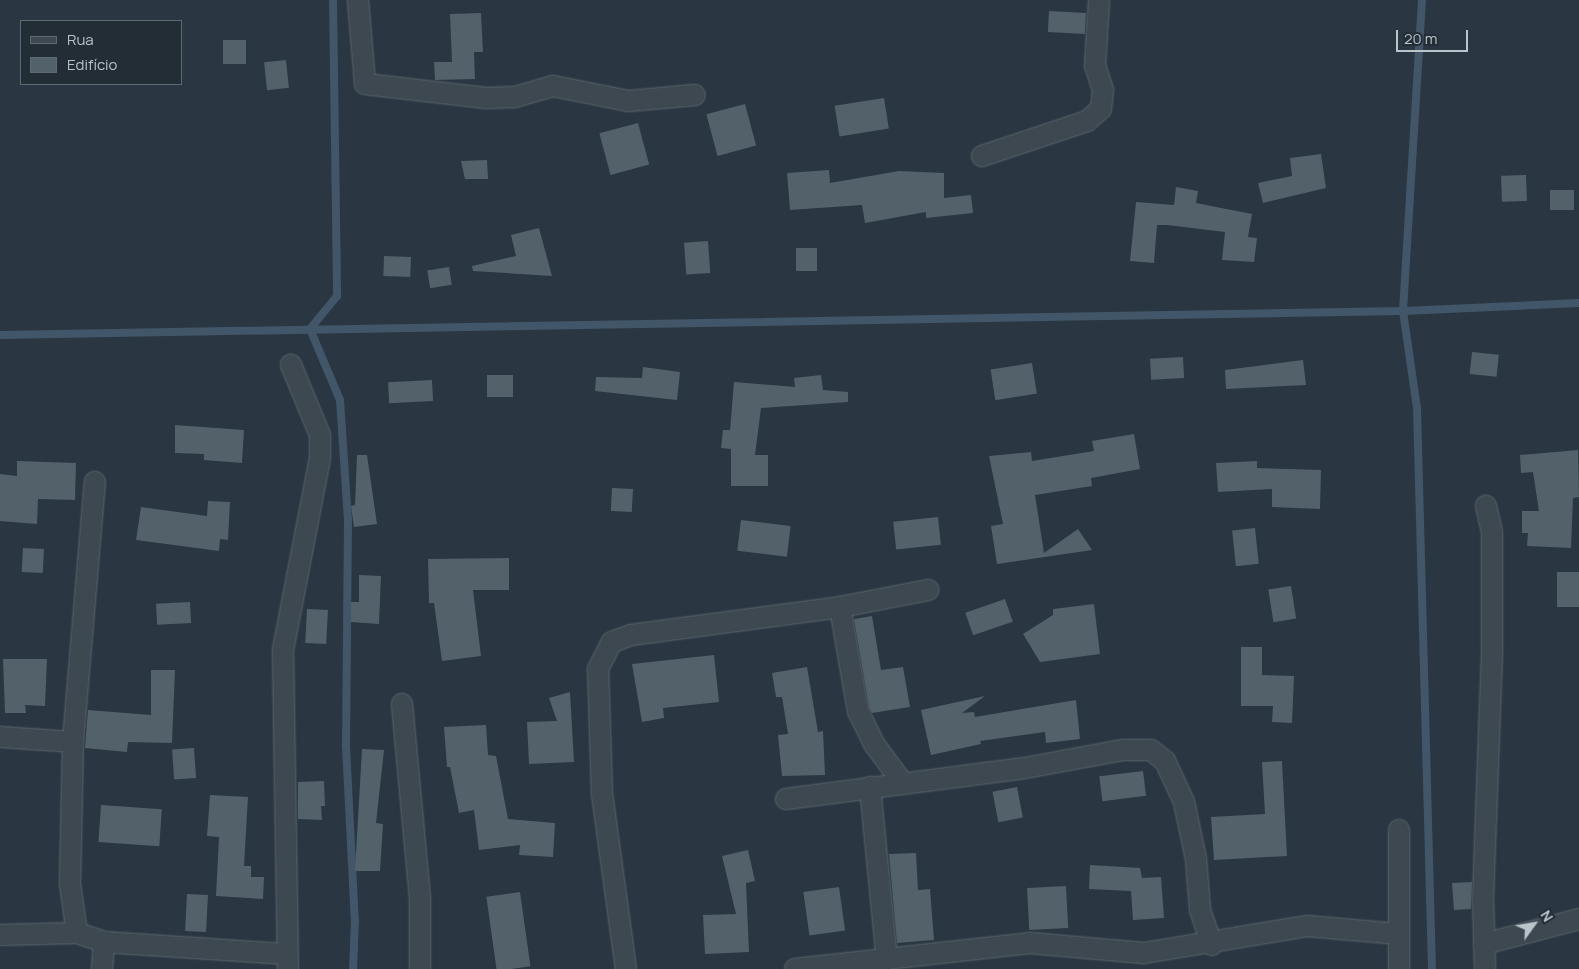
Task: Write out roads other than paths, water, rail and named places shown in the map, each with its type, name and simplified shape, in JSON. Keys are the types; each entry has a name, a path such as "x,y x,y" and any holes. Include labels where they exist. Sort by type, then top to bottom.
{"street":[{"path":"358,0 365,84 486,98 515,97 553,86 629,101 694,95"},
{"path":"982,156 1086,121 1101,109 1103,90 1095,66 1099,0"},
{"path":"0,935 77,933 104,942 288,962 283,650 320,458 320,435 291,365"},
{"path":"77,933 70,884 73,742 95,482"},
{"path":"1485,969 1484,821 1492,651 1492,532 1486,506"},
{"path":"626,969 602,794 598,669 612,642 631,635 840,607 928,590"},
{"path":"840,607 858,711 874,744 903,783"},
{"path":"402,704 420,898 420,969"},
{"path":"0,737 73,742"},
{"path":"786,799 1025,768 1123,750 1151,750 1165,761 1184,802 1196,859 1200,910 1212,944"},
{"path":"870,787 887,959"},
{"path":"1399,830 1400,969"},
{"path":"1484,944 1579,919"},
{"path":"795,969 1030,943 1144,953 1212,944 1307,926 1399,934"},
{"path":"102,969 104,942"}],"waterway":[{"path":"333,0 337,296 310,329 340,400 348,519 346,746 355,921 353,969"},
{"path":"1422,0 1403,311 1417,408 1432,969"},
{"path":"0,335 1403,311 1579,303"}]}
